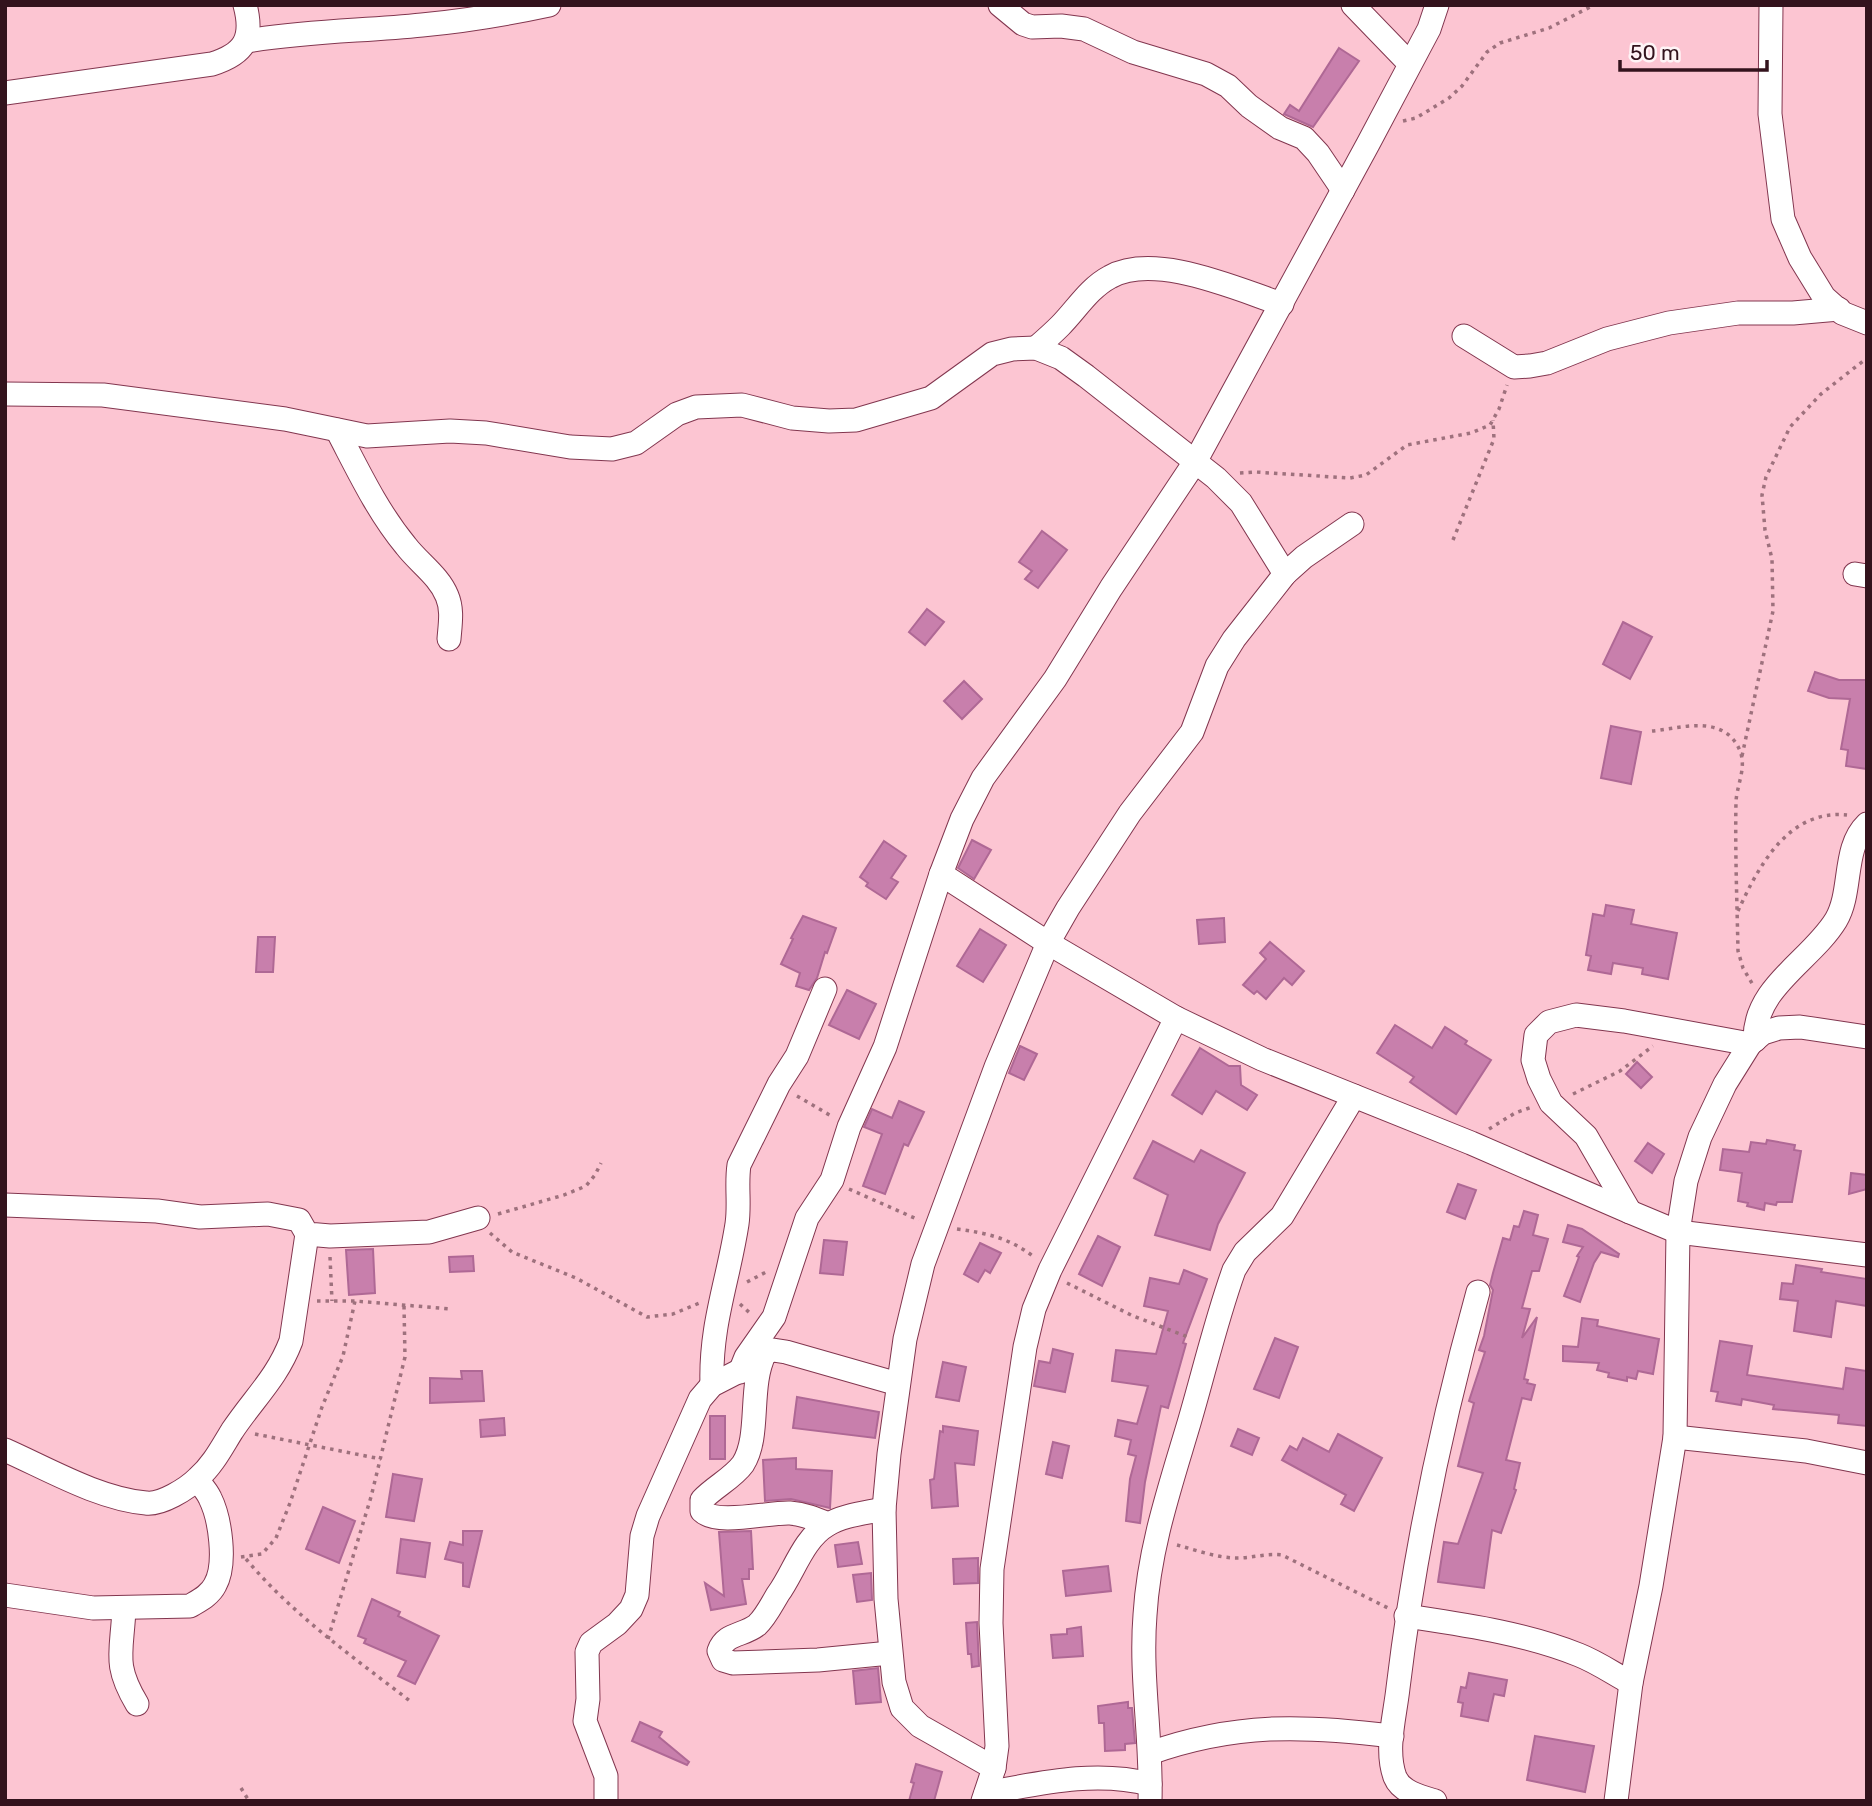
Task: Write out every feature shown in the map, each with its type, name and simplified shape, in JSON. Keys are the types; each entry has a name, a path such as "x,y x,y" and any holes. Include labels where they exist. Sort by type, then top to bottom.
{"street":[{"path":"5,93 212,64 238,52 247,41 245,5"},
{"path":"247,41 314,32 485,18 549,5"},
{"path":"1000,5 1023,24 1032,27 1061,26 1084,29 1133,52 1206,74 1228,86 1249,106 1280,128 1304,138 1318,153 1343,190"},
{"path":"1353,5 1409,63"},
{"path":"740,1372 746,1357 765,1334 774,1317 807,1218 832,1180 849,1127 885,1047 941,874 962,820 983,778 1055,679 1111,588 1204,469 1282,304 1429,29 1437,5"},
{"path":"1770,7 1770,114 1783,219 1800,257 1824,297 1839,309 1867,323"},
{"path":"1036,348 1059,328 1094,289 1110,276 1131,269 1153,267 1175,271 1282,304"},
{"path":"1464,336 1514,367 1547,363 1607,339 1669,323 1738,313 1793,313 1839,309"},
{"path":"5,394 103,395 285,419 367,436 450,431 486,433 570,447 612,449 636,443 677,414 696,407 742,405 792,418 856,420 932,398 992,354 1012,349 1036,348 1069,364 1204,469 1241,503 1285,574"},
{"path":"337,430 367,489 384,515 406,547 447,596 452,616 449,639"},
{"path":"994,1768 919,1726 902,1708 894,1682 886,1598 884,1509 898,1384 911,1307 923,1264 968,1139 1048,943 1068,908 1123,823 1192,732 1217,666 1234,639 1285,574 1304,557 1352,524"},
{"path":"1752,1042 1756,1017 1768,998 1827,933 1838,917 1853,853 1862,829 1861,820"},
{"path":"941,874 1048,943 1176,1018 1262,1059 1471,1143 1678,1232 1867,1255"},
{"path":"712,1385 711,1347 740,1206 737,1176 739,1165 779,1084 797,1056 825,989"},
{"path":"1630,1212 1586,1136 1551,1103 1533,1060 1536,1035 1549,1022 1576,1015 1752,1042"},
{"path":"1150,1793 1125,1778 1101,1776 984,1797 994,1768 997,1725 990,1623 992,1569 1025,1347 1034,1309 1050,1270 1176,1018"},
{"path":"1616,1801 1632,1683 1675,1437 1678,1232 1686,1181 1700,1137 1726,1084 1752,1042 1763,1033 1779,1028 1800,1027 1867,1037"},
{"path":"1150,1793 1144,1663 1148,1576 1155,1539 1210,1346 1234,1270 1245,1252 1282,1216 1354,1096"},
{"path":"5,1205 157,1211 200,1217 268,1214 299,1220 319,1235 429,1232 478,1218"},
{"path":"5,1450 104,1493 147,1504 159,1502 197,1480 216,1458 233,1430 278,1371 285,1357 291,1341 296,1302 319,1235"},
{"path":"1435,1801 1412,1794 1396,1781 1391,1761 1392,1736 1406,1616 1448,1412 1478,1292"},
{"path":"828,1524 793,1513 726,1517 707,1516 702,1511 702,1500 737,1472 745,1461 750,1444 756,1379 761,1359 765,1353 773,1350 898,1384"},
{"path":"606,1801 606,1776 584,1721 588,1699 587,1652 591,1643 617,1624 631,1609 637,1595 642,1536 648,1516 700,1399 712,1385 761,1359"},
{"path":"1675,1437 1794,1450 1867,1463"},
{"path":"5,1595 93,1608 190,1606 204,1598 234,1556 210,1497 197,1480"},
{"path":"884,1509 856,1514 828,1524 813,1537 757,1625 729,1637 721,1644 719,1651 723,1660 733,1663 818,1660 890,1653"},
{"path":"124,1608 121,1671 137,1704"},
{"path":"1406,1616 1488,1629 1539,1642 1581,1656 1632,1683"},
{"path":"1150,1753 1187,1740 1230,1732 1336,1729 1392,1736"}],"path":[{"path":"1377,127 1416,118 1449,98 1462,86 1487,52 1500,43 1549,28 1594,5"},
{"path":"1742,757 1773,611 1773,571 1762,495 1766,477 1790,427 1821,394 1867,358"},
{"path":"1204,469 1327,478 1366,475 1407,445 1471,433 1490,425 1514,367"},
{"path":"1453,540 1494,439 1493,420"},
{"path":"1652,731 1716,727 1737,744 1743,767 1736,799 1738,951 1743,968 1752,983 1768,998"},
{"path":"1737,913 1767,856 1786,835 1811,820 1835,814 1861,820"},
{"path":"1471,1143 1515,1113 1551,1103 1620,1071 1670,1030"},
{"path":"779,1084 849,1127"},
{"path":"601,1163 586,1186 578,1190 508,1212 478,1218 493,1237 512,1252 576,1278 647,1317 673,1314 722,1295 793,1259"},
{"path":"832,1180 882,1205 938,1226 997,1235 1020,1245 1071,1286 1133,1316 1210,1346"},
{"path":"319,1235 332,1301"},
{"path":"722,1295 757,1318 765,1334"},
{"path":"234,1556 262,1554 276,1538 343,1356 355,1301"},
{"path":"296,1302 355,1301 451,1309"},
{"path":"328,1639 381,1459 405,1357 404,1306"},
{"path":"233,1430 381,1459"},
{"path":"1155,1539 1228,1558 1269,1553 1282,1555 1406,1616"},
{"path":"234,1556 328,1639 410,1702"},
{"path":"241,1788 249,1801"}],"building":[{"path":"1339,48 1359,61 1313,127 1284,114 1290,105 1299,111"},
{"path":"1042,531 1067,550 1038,588 1025,579 1032,571 1019,562"},
{"path":"927,609 944,622 925,645 909,632"},
{"path":"1623,622 1652,637 1630,679 1603,664"},
{"path":"1815,672 1839,680 1867,680 1867,769 1846,766 1848,750 1841,749 1850,699 1829,698 1808,691"},
{"path":"964,681 982,699 962,719 944,701"},
{"path":"1611,726 1641,732 1631,784 1601,778"},
{"path":"972,840 991,850 974,879 958,868"},
{"path":"884,841 906,856 891,878 898,882 886,899 866,886 868,883 860,877"},
{"path":"1606,905 1634,910 1631,924 1677,933 1668,979 1642,974 1643,968 1613,963 1611,974 1588,970 1591,956 1586,955 1593,914 1604,916"},
{"path":"803,916 836,928 817,978 809,990 796,986 800,973 781,964"},
{"path":"1224,918 1225,942 1199,944 1197,920"},
{"path":"980,929 1006,945 983,982 957,966"},
{"path":"258,937 275,937 273,972 256,972"},
{"path":"1270,942 1304,971 1292,985 1284,978 1266,999 1257,991 1254,994 1243,985 1266,959 1260,953"},
{"path":"847,990 876,1004 859,1039 829,1025"},
{"path":"1395,1025 1432,1048 1445,1027 1467,1041 1465,1044 1491,1060 1456,1114 1410,1082 1414,1077 1377,1053"},
{"path":"1020,1046 1037,1054 1024,1080 1009,1073"},
{"path":"1200,1048 1229,1066 1240,1066 1241,1085 1257,1095 1247,1110 1216,1091 1202,1114 1172,1095"},
{"path":"1637,1062 1652,1077 1641,1088 1626,1074"},
{"path":"899,1101 924,1112 908,1146 904,1144 885,1194 863,1186 882,1134 864,1127 872,1109 892,1118"},
{"path":"1767,1140 1795,1145 1794,1150 1801,1151 1792,1202 1777,1202 1776,1205 1765,1203 1764,1210 1738,1201 1742,1173 1720,1170 1723,1149 1749,1152 1751,1142 1766,1144"},
{"path":"1153,1141 1194,1162 1201,1150 1245,1173 1218,1224 1210,1250 1155,1235 1168,1195 1134,1178"},
{"path":"1648,1143 1664,1154 1652,1173 1635,1161"},
{"path":"1851,1173 1867,1175 1867,1189 1849,1194"},
{"path":"1458,1184 1476,1190 1465,1219 1447,1212"},
{"path":"1524,1211 1538,1215 1533,1235 1548,1239 1539,1271 1532,1271 1522,1308 1530,1309 1522,1338 1537,1317 1524,1379 1535,1385 1531,1400 1522,1398 1506,1460 1520,1463 1514,1489 1516,1490 1501,1533 1492,1530 1484,1588 1438,1582 1444,1542 1458,1544 1483,1473 1458,1466 1474,1403 1469,1401 1485,1352 1479,1350 1493,1290 1490,1285 1493,1273 1503,1238 1510,1240 1514,1226 1519,1227"},
{"path":"1568,1225 1582,1229 1619,1254 1618,1257 1601,1252 1594,1263 1580,1302 1564,1296 1579,1257 1577,1256 1583,1247 1563,1242"},
{"path":"1098,1236 1120,1247 1102,1286 1079,1274"},
{"path":"824,1240 847,1242 843,1275 820,1273"},
{"path":"980,1243 1001,1253 990,1273 985,1270 978,1282 964,1274"},
{"path":"373,1249 375,1293 349,1295 346,1250"},
{"path":"473,1256 474,1271 450,1272 449,1257"},
{"path":"1796,1265 1867,1279 1867,1306 1836,1301 1831,1337 1794,1331 1798,1301 1780,1299 1782,1283 1793,1284"},
{"path":"1184,1270 1207,1279 1183,1343 1186,1344 1168,1408 1161,1406 1145,1482 1140,1523 1126,1521 1130,1479 1136,1456 1128,1454 1131,1440 1115,1436 1118,1420 1137,1424 1148,1386 1112,1381 1116,1350 1156,1354 1168,1311 1144,1306 1150,1278 1179,1284"},
{"path":"1582,1318 1598,1320 1597,1326 1659,1339 1653,1374 1638,1371 1636,1379 1627,1377 1627,1381 1608,1377 1609,1373 1597,1370 1599,1363 1563,1361 1563,1346 1578,1347"},
{"path":"1275,1338 1298,1347 1279,1398 1254,1389"},
{"path":"1720,1341 1752,1346 1747,1375 1843,1389 1846,1368 1867,1371 1867,1426 1838,1423 1839,1415 1773,1409 1774,1405 1742,1399 1741,1405 1716,1401 1718,1392 1711,1391"},
{"path":"1053,1349 1073,1354 1065,1392 1034,1386 1039,1361 1050,1363"},
{"path":"943,1362 966,1367 959,1401 936,1397"},
{"path":"461,1371 482,1371 484,1401 430,1403 430,1378 462,1379"},
{"path":"797,1397 879,1412 875,1438 793,1428"},
{"path":"710,1416 725,1416 725,1459 710,1459"},
{"path":"504,1418 505,1435 481,1437 480,1420"},
{"path":"943,1426 978,1431 974,1465 955,1463 958,1506 932,1508 930,1480 934,1479 940,1431 943,1432"},
{"path":"1238,1429 1259,1438 1252,1455 1231,1446"},
{"path":"1338,1434 1382,1458 1354,1511 1341,1504 1346,1495 1282,1460 1290,1446 1297,1450 1303,1438 1329,1452"},
{"path":"1053,1442 1069,1446 1062,1478 1046,1474"},
{"path":"796,1458 796,1469 832,1471 830,1508 791,1499 765,1501 763,1460"},
{"path":"393,1474 422,1479 414,1521 386,1517"},
{"path":"323,1507 355,1521 339,1563 306,1549"},
{"path":"463,1531 482,1531 469,1587 463,1586 463,1563 445,1559 450,1542 463,1545"},
{"path":"751,1531 753,1569 749,1569 749,1579 742,1579 746,1604 711,1610 705,1583 724,1596 719,1532"},
{"path":"401,1539 430,1543 425,1577 397,1573"},
{"path":"858,1542 862,1564 838,1567 835,1545"},
{"path":"978,1558 978,1583 954,1584 953,1559"},
{"path":"1108,1566 1111,1591 1066,1596 1063,1571"},
{"path":"871,1573 872,1600 857,1602 853,1575"},
{"path":"372,1599 400,1612 398,1616 439,1636 415,1684 398,1676 406,1661 364,1643 366,1639 358,1636"},
{"path":"977,1622 979,1666 972,1667 971,1654 968,1654 966,1623"},
{"path":"1081,1627 1083,1656 1053,1658 1051,1635 1067,1634 1067,1629"},
{"path":"878,1668 881,1702 856,1704 853,1671"},
{"path":"1469,1673 1507,1680 1504,1696 1494,1694 1488,1721 1461,1716 1463,1703 1458,1702 1461,1687 1466,1688"},
{"path":"1128,1702 1128,1708 1132,1708 1135,1743 1125,1744 1125,1750 1105,1751 1104,1723 1099,1723 1098,1706"},
{"path":"640,1722 662,1732 659,1737 689,1762 687,1765 632,1741"},
{"path":"1535,1736 1594,1746 1585,1792 1527,1780"},
{"path":"916,1764 942,1772 934,1801 909,1801"}]}
